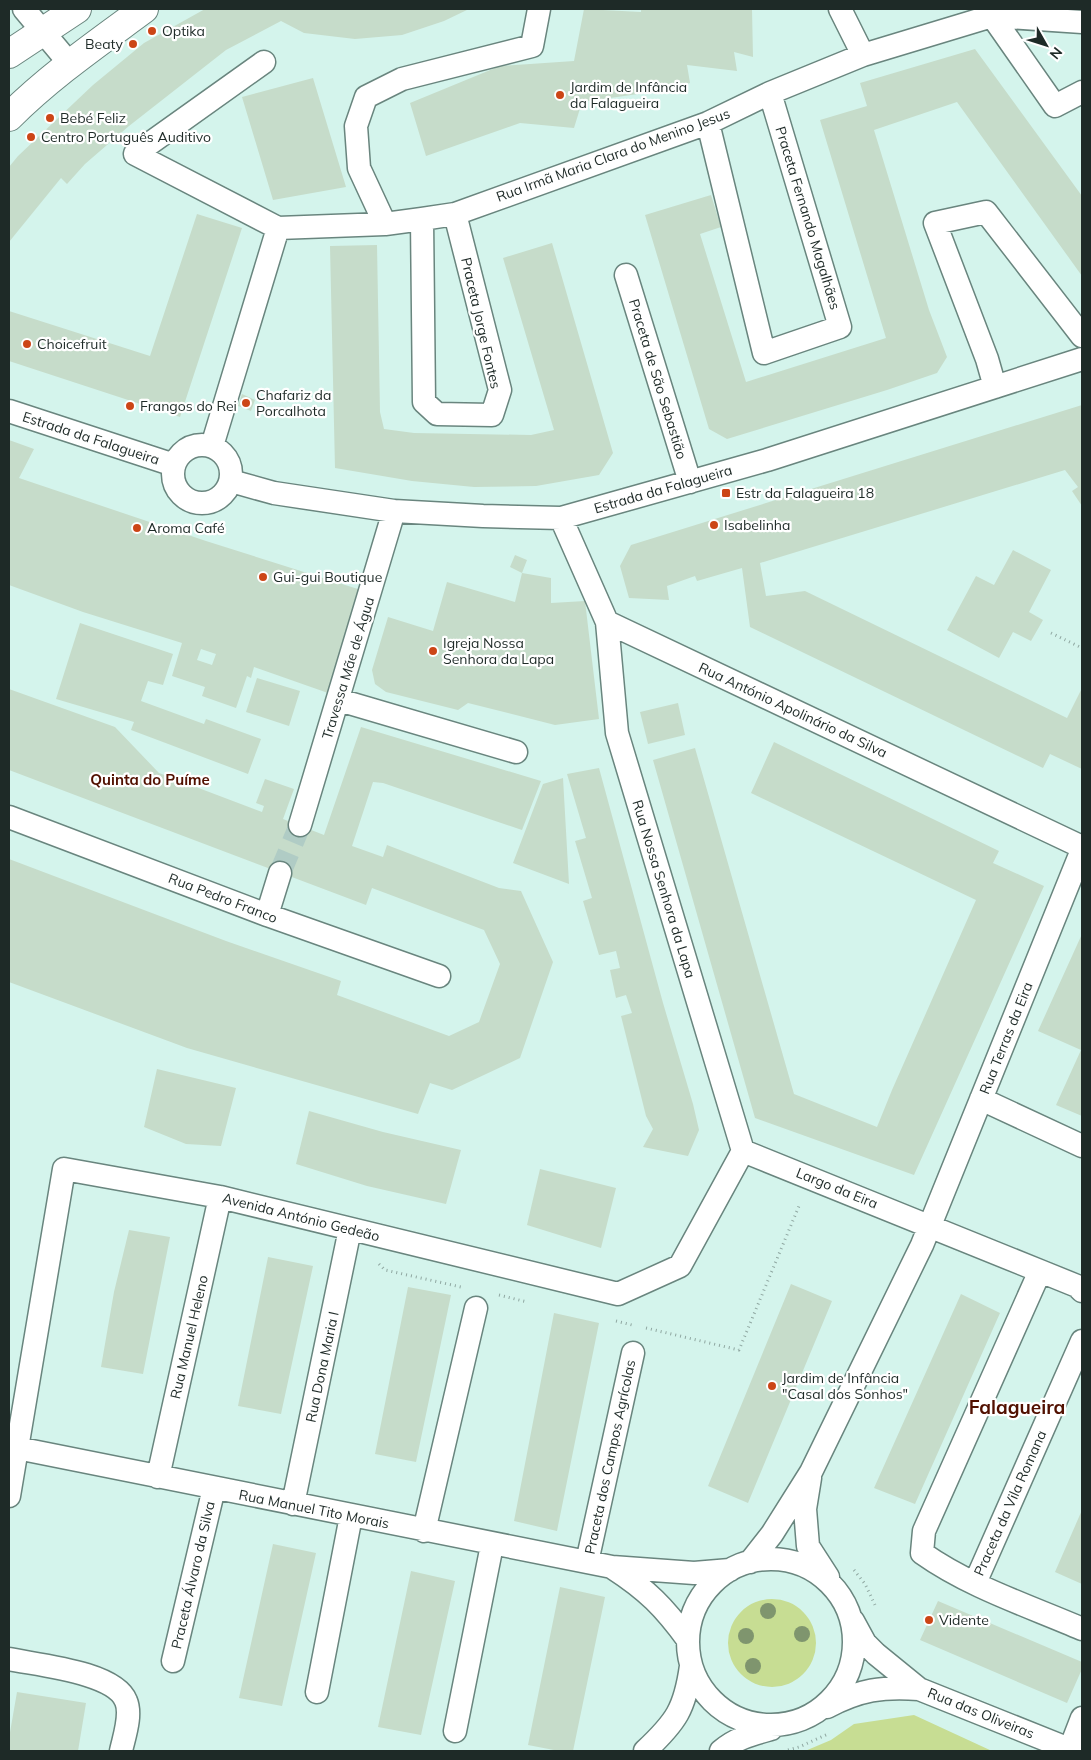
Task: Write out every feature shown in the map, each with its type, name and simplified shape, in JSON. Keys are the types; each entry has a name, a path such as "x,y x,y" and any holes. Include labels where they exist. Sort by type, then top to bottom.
{"main road":[{"path":"9,54 77,9"},
{"path":"9,117 28,98 70,64 144,9"}],"street":[{"path":"24,9 70,64"},
{"path":"385,224 359,168 356,126 366,97 402,79 532,46 539,9"},
{"path":"840,9 863,55"},
{"path":"992,16 1055,106 1082,92"},
{"name":"Rua Irmã Maria Clara do Menino Jesus","path":"264,62 135,154 278,228 385,224 455,214 708,123 770,93 863,55 992,16 1082,22"},
{"name":"Praceta Fernando Magalhães","path":"708,123 764,353 840,327 770,93"},
{"path":"995,387 987,359 935,223 986,212 1082,336"},
{"name":"Praceta Jorge Fontes","path":"422,219 424,402 436,414 492,416 500,390 455,214"},
{"path":"231,482 232,471 229,460 222,452 212,446 278,228"},
{"name":"Praceta de São Sebastião","path":"626,275 690,482"},
{"name":"Estrada da Falagueira","path":"212,446 201,445 190,448 180,455 174,465 173,473 177,488 187,499 194,502 202,503 217,500 223,495 231,482 274,493 394,511 561,518 690,482 1082,359"},
{"name":"Estrada da Falagueira","path":"9,411 174,465"},
{"name":"Travessa Mãe de Água","path":"300,825 339,700 394,511"},
{"path":"561,518 607,622"},
{"name":"Rua António Apolinário da Silva","path":"607,622 1082,849"},
{"name":"Rua Nossa Senhora da Lapa","path":"607,622 617,733 744,1151"},
{"path":"339,700 516,752"},
{"name":"Rua Pedro Franco","path":"9,817 267,915 439,976"},
{"name":"Rua Terras da Eira","path":"811,1472 930,1226 1082,849"},
{"path":"267,915 280,874"},
{"path":"981,1099 1082,1146"},
{"name":"Largo da Eira","path":"744,1151 930,1226"},
{"name":"Avenida António Gedeão","path":"17,1448 64,1169 220,1197 618,1294 680,1266 744,1151"},
{"name":"Rua Manuel Heleno","path":"158,1477 220,1197"},
{"path":"930,1226 1077,1286 1082,1291"},
{"name":"Rua Dona Maria I","path":"293,1504 350,1229"},
{"name":"Praceta da Vila Romana","path":"1040,1271 924,1531 922,1553 942,1567 975,1583 1082,1628"},
{"path":"424,1531 476,1308"},
{"name":"Praceta da Vila Romana","path":"975,1583 1082,1341"},
{"name":"Praceta dos Campos Agrícolas","path":"587,1562 633,1353"},
{"path":"9,1496 17,1448"},
{"name":"Rua Manuel Tito Morais","path":"17,1448 492,1545 612,1567 694,1573 740,1566"},
{"path":"645,1751 663,1734 681,1710 688,1690 691,1666 688,1640 694,1612 703,1596 708,1588 740,1566 772,1534 811,1472"},
{"path":"721,1751 730,1743 745,1736 788,1724 814,1714 836,1695 850,1671 855,1644 850,1616 838,1592 808,1546 805,1509 811,1472"},
{"name":"Praceta Álvaro da Silva","path":"173,1662 214,1488"},
{"path":"317,1692 351,1516"},
{"path":"455,1732 492,1545"},
{"path":"740,1566 774,1559 799,1564 821,1575 838,1592"},
{"name":"Rua Manuel Tito Morais","path":"612,1567 652,1596 666,1610 688,1640"},
{"name":"Rua das Oliveiras","path":"850,1616 865,1643 919,1688 1072,1750"},
{"path":"9,1659 95,1677 110,1684 126,1701 128,1713 121,1751"},
{"path":"691,1666 705,1694 728,1714 757,1725 788,1724"},
{"name":"Rua das Oliveiras","path":"814,1714 850,1695 896,1687 919,1688"},
{"path":"1072,1750 1082,1718"}],"path":[{"path":"1051,633 1082,648"},
{"path":"766,1287 799,1206"},
{"path":"851,1567 865,1584 876,1608"},
{"path":"785,1750 816,1740 830,1733"}],"green space":[{"path":"772,1599 789,1602 803,1612 813,1626 816,1643 813,1660 803,1674 789,1684 772,1687 755,1684 741,1674 731,1660 728,1643 731,1626 741,1612 755,1602"},
{"path":"914,1715 992,1751 805,1751 831,1740 854,1724"}],"building":[{"path":"205,9 469,9 444,21 402,35 355,39 304,33 281,21 226,50 129,126 85,164 67,184 61,178 9,242 9,167 18,156 93,85 144,43"},
{"name":"Jardim de Infância da Falagueira","path":"584,9 641,12 641,9 752,9 753,57 734,52 737,71 687,65 690,83 638,94 582,102 574,128 520,123 426,156 410,103 500,66 574,61"},
{"path":"975,49 1082,196 1082,276 957,102 874,130 929,310 947,357 937,373 727,439 709,429 645,215 711,195 721,227 700,234 746,382 886,338 820,120 867,106 860,83"},
{"path":"313,78 346,187 273,200 242,97"},
{"path":"197,214 242,228 180,417 9,361 9,311 150,356"},
{"path":"552,243 613,453 599,475 536,486 474,487 412,481 335,468 330,246 377,245 380,412 384,429 414,433 531,435 554,430 503,258"},
{"name":"Chafariz da Porcalhota","path":"242,394 255,400 251,411 238,406"},
{"path":"1082,405 1082,506 1072,491 1078,487 1065,470 760,563 766,596 805,591 1067,718 1081,690 1082,769 1050,754 1043,768 750,627 742,568 697,581 695,576 667,586 669,600 629,598 620,566 631,545"},
{"path":"9,440 34,449 19,478 206,541 361,590 328,693 254,667 251,678 247,676 236,708 202,696 205,687 172,676 182,643 83,612 9,585","holes":["201,649 216,654 212,665 197,660"]},
{"path":"1013,550 1051,570 1029,612 1043,620 1031,641 1013,632 999,658 947,630 976,576 994,585"},
{"path":"515,555 527,560 522,573 510,567"},
{"path":"522,573 551,578 551,603 585,601 599,719 555,725 468,703 458,710 386,692 375,684 372,670 388,617 433,631 447,582 515,602"},
{"path":"80,623 173,654 163,685 148,681 141,701 204,724 206,719 261,739 248,774 131,730 134,722 56,699"},
{"path":"257,678 300,691 289,726 246,712"},
{"path":"9,689 115,727 159,773 262,812 264,806 256,803 265,779 294,789 283,819 324,835 361,727 541,781 522,830 383,783 373,782 352,846 383,857 387,845 499,888 521,891 553,962 520,1058 452,1090 430,1083 418,1114 187,1048 9,982 9,859 226,941 341,981 337,995 449,1036 479,1022 500,964 484,930 372,888 366,905 9,770"},
{"path":"678,703 685,735 648,744 640,712"},
{"path":"774,742 999,851 993,863 1044,886 914,1175 755,1118 653,760 695,748 794,1094 877,1127 976,900 751,793"},
{"path":"599,768 699,1130 688,1156 643,1147 653,1129 646,1116 621,1016 632,1013 626,995 616,998 610,970 620,968 616,951 599,955 583,901 592,898 575,841 586,838 567,774"},
{"path":"563,778 569,884 513,863 543,784"},
{"path":"1082,934 1082,1116 1056,1105 1081,1050 1038,1031"},
{"path":"157,1069 236,1088 221,1146 186,1144 144,1127"},
{"path":"309,1111 383,1132 461,1150 446,1204 367,1186 296,1164"},
{"path":"540,1169 616,1188 601,1248 527,1225"},
{"path":"129,1230 170,1237 143,1374 101,1367 114,1292"},
{"path":"268,1257 313,1266 281,1414 238,1406"},
{"path":"791,1284 832,1301 748,1503 708,1486"},
{"path":"408,1287 451,1295 416,1462 375,1454"},
{"path":"961,1294 1000,1313 915,1504 874,1488"},
{"path":"554,1313 599,1323 557,1531 514,1521"},
{"path":"1082,1510 1082,1584 1055,1572"},
{"path":"273,1544 316,1553 282,1706 239,1698"},
{"path":"411,1571 455,1581 421,1735 378,1727"},
{"path":"560,1587 605,1597 573,1751 559,1751 528,1745"},
{"path":"938,1601 1082,1662 1082,1669 1067,1703 920,1640"},
{"path":"17,1692 86,1703 78,1751 9,1751 9,1738"}],"tunnel":[{"path":"280,873 300,825"}],"place":[{"name":"Optika","path":"152,31"},
{"name":"Beaty","path":"133,44"},
{"name":"Jardim de Infância da Falagueira","path":"560,95"},
{"name":"Bebé Feliz","path":"50,118"},
{"name":"Centro Português Auditivo","path":"31,137"},
{"name":"Choicefruit","path":"27,344"},
{"name":"Chafariz da Porcalhota","path":"246,403"},
{"name":"Frangos do Rei","path":"130,406"},
{"name":"Estr da Falagueira 18","path":"726,493"},
{"name":"Isabelinha","path":"714,525"},
{"name":"Aroma Café","path":"137,528"},
{"name":"Gui-gui Boutique","path":"263,577"},
{"name":"Igreja Nossa Senhora da Lapa","path":"433,651"},
{"name":"Jardim de Infância \"Casal dos Sonhos\"","path":"772,1386"},
{"name":"Vidente","path":"929,1620"}],"district":[{"name":"Quinta do Puíme","path":"150,779"},
{"name":"Falagueira","path":"1017,1407"}]}
